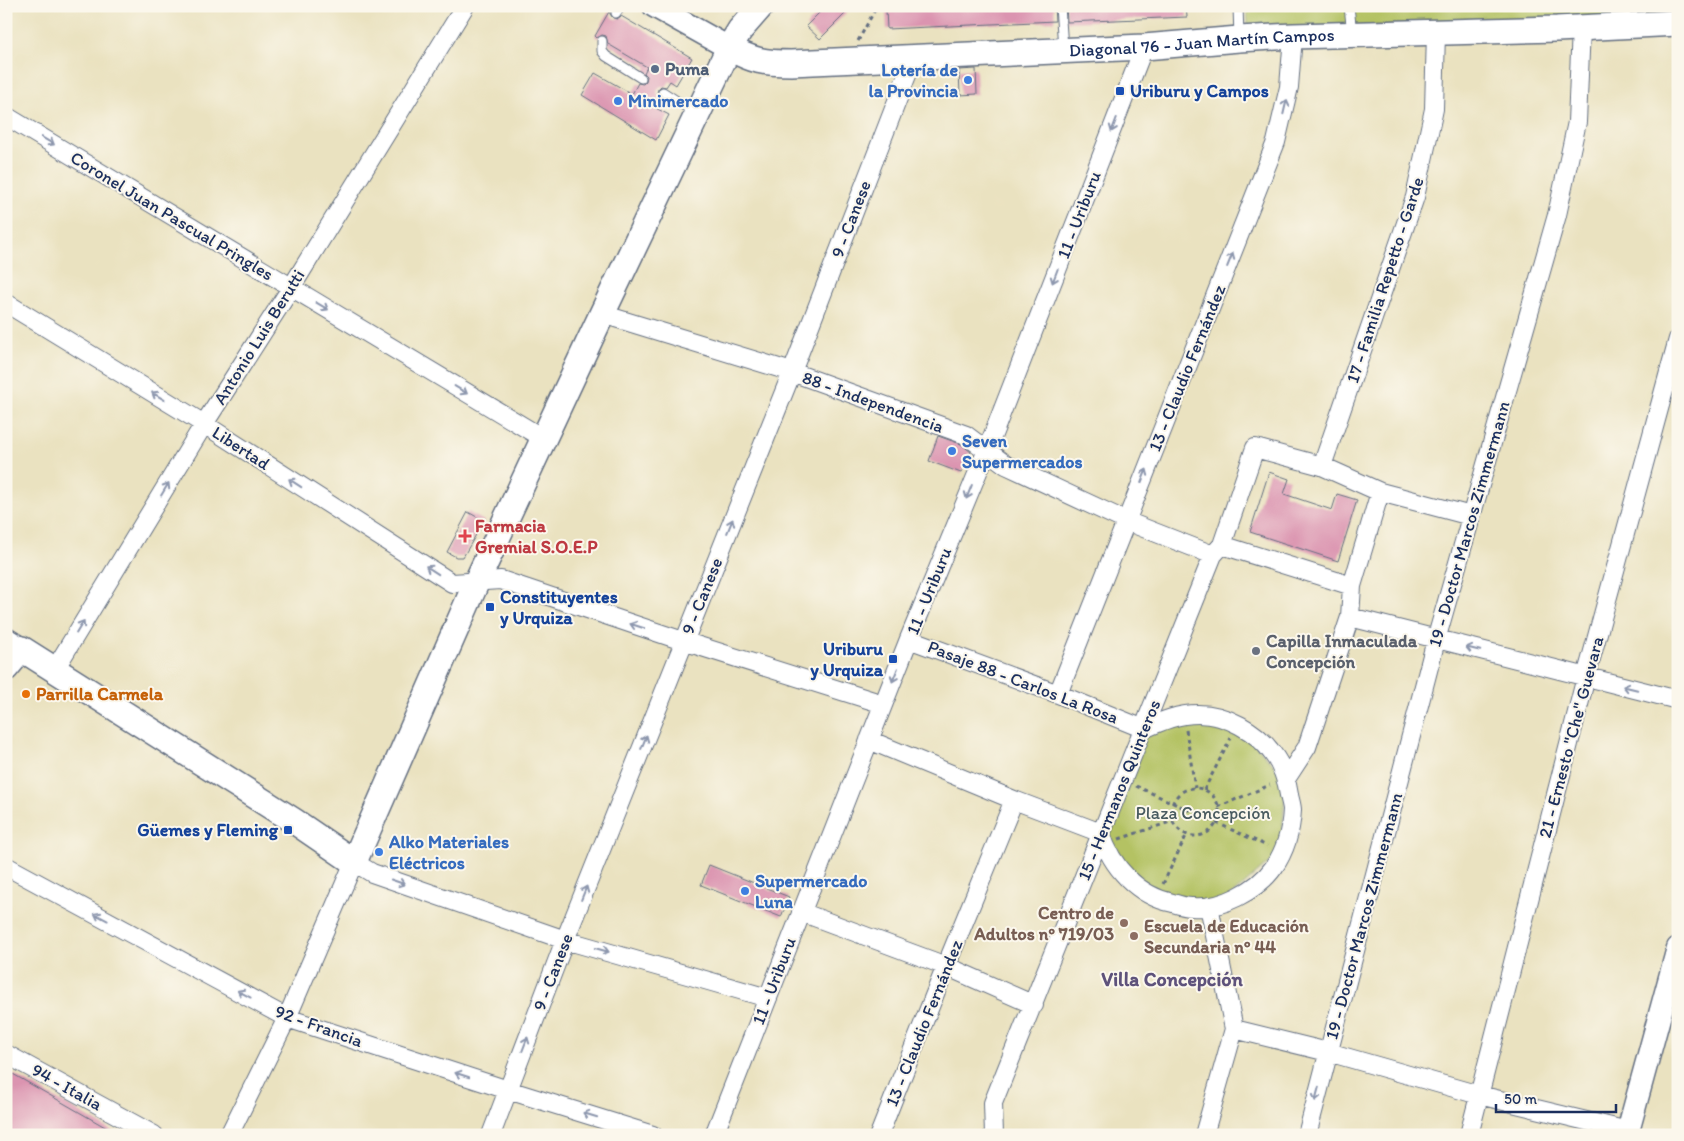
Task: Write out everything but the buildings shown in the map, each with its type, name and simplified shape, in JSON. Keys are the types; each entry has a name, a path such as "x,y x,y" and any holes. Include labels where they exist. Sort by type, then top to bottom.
{"main road":[{"path":"6,668 14,644 294,821 354,862 478,581 697,114 729,48 740,30 761,6"},
{"name":"Diagonal 76 - Juan Martín Campos","path":"729,48 746,57 765,63 1144,47 1293,36 1581,28 1678,23"}],"street":[{"name":"Antonio Luis Berutti","path":"55,669 204,424 291,288 465,6"},
{"path":"654,6 729,48"},
{"name":"19 - Doctor Marcos Zimmermann","path":"1307,1135 1436,640 1559,205 1577,122 1581,28"},
{"name":"17 - Familia Repetto - Garde","path":"1322,466 1416,197 1434,109 1436,32"},
{"name":"13 - Claudio Fernández","path":"1058,694 1276,142 1289,86 1293,36"},
{"name":"11 - Uriburu","path":"714,1135 909,639 987,450 1144,47"},
{"name":"9 - Canese","path":"491,1135 565,940 792,372 914,57"},
{"name":"Coronel Juan Pascual Pringles","path":"6,116 544,439"},
{"name":"Libertad","path":"6,303 204,424 452,583 501,580 684,641 884,704"},
{"name":"88 - Independencia","path":"602,314 792,372 966,435 1006,465 1126,521 1218,550 1352,586"},
{"name":"21 - Ernesto \"Che\" Guevara","path":"1468,1135 1586,677 1678,340"},
{"name":"15 - Hermanos Quinteros","path":"994,1135 993,1103 1103,839 1123,780 1218,550 1255,448 1322,466"},
{"path":"1322,466 1380,492 1472,516"},
{"path":"1286,778 1307,747 1350,617 1352,586 1380,492"},
{"path":"1350,617 1678,700"},
{"name":"Pasaje 88 - Carlos La Rosa","path":"909,639 1144,728"},
{"path":"869,740 1103,839 1113,862 1134,886 1161,901 1192,907 1209,906 1223,904 1251,890 1273,868 1282,852 1287,840 1292,809 1286,778 1273,753 1252,733 1238,725 1227,720 1200,714 1171,717 1144,728"},
{"name":"13 - Claudio Fernández","path":"880,1135 1014,800"},
{"path":"230,1135 287,1018 354,862 372,873 565,940 768,998"},
{"name":"92 - Francia","path":"6,866 287,1018 653,1135"},
{"path":"1204,1135 1234,1029 1209,906"},
{"path":"801,912 946,966 1034,1005"},
{"path":"1234,1029 1328,1052 1479,1095 1628,1133 1678,948"},
{"name":"94 - Italia","path":"6,1054 154,1135"}],"lane":[{"path":"1060,6 1063,50"},
{"path":"1238,6 1239,39"},
{"path":"1349,6 1352,34"},
{"path":"602,41 602,51 606,56 641,78"},
{"path":"663,92 697,114"}],"path":[{"path":"847,60 877,6"},
{"path":"1184,716 1194,788"},
{"path":"1204,790 1238,725"},
{"path":"1218,807 1286,778"},
{"path":"1123,780 1282,852"},
{"path":"1194,788 1204,790 1213,797 1218,807 1216,822 1210,830 1202,835 1187,834 1179,829 1173,821 1171,809 1173,803 1184,791 1194,788"},
{"path":"1103,839 1173,821"},
{"path":"1156,898 1187,834"}],"green space":[{"path":"1247,6 1678,6 1678,16 1248,30"},
{"name":"Plaza Concepción","path":"1171,717 1238,725 1286,779 1281,852 1223,903 1161,901 1104,844 1144,729"}],"place":[{"name":"Puma","path":"655,69"},
{"name":"Lotería de la Provincia","path":"968,80"},
{"name":"Uriburu y Campos","path":"1120,91"},
{"name":"Minimercado","path":"618,101"},
{"name":"Seven Supermercados","path":"952,451"},
{"name":"Farmacia Gremial S.O.E.P","path":"465,536"},
{"name":"Constituyentes y Urquiza","path":"490,607"},
{"name":"Capilla Inmaculada Concepción","path":"1256,651"},
{"name":"Uriburu y Urquiza","path":"893,659"},
{"name":"Parrilla Carmela","path":"26,694"},
{"name":"Güemes y Fleming","path":"288,830"},
{"name":"Alko Materiales Eléctricos","path":"379,852"},
{"name":"Supermercado Luna","path":"745,891"},
{"name":"Centro de Adultos nº 719/03","path":"1124,923"},
{"name":"Escuela de Educación Secundaria nº 44","path":"1134,936"}],"district":[{"name":"Villa Concepción","path":"1172,979"}]}
